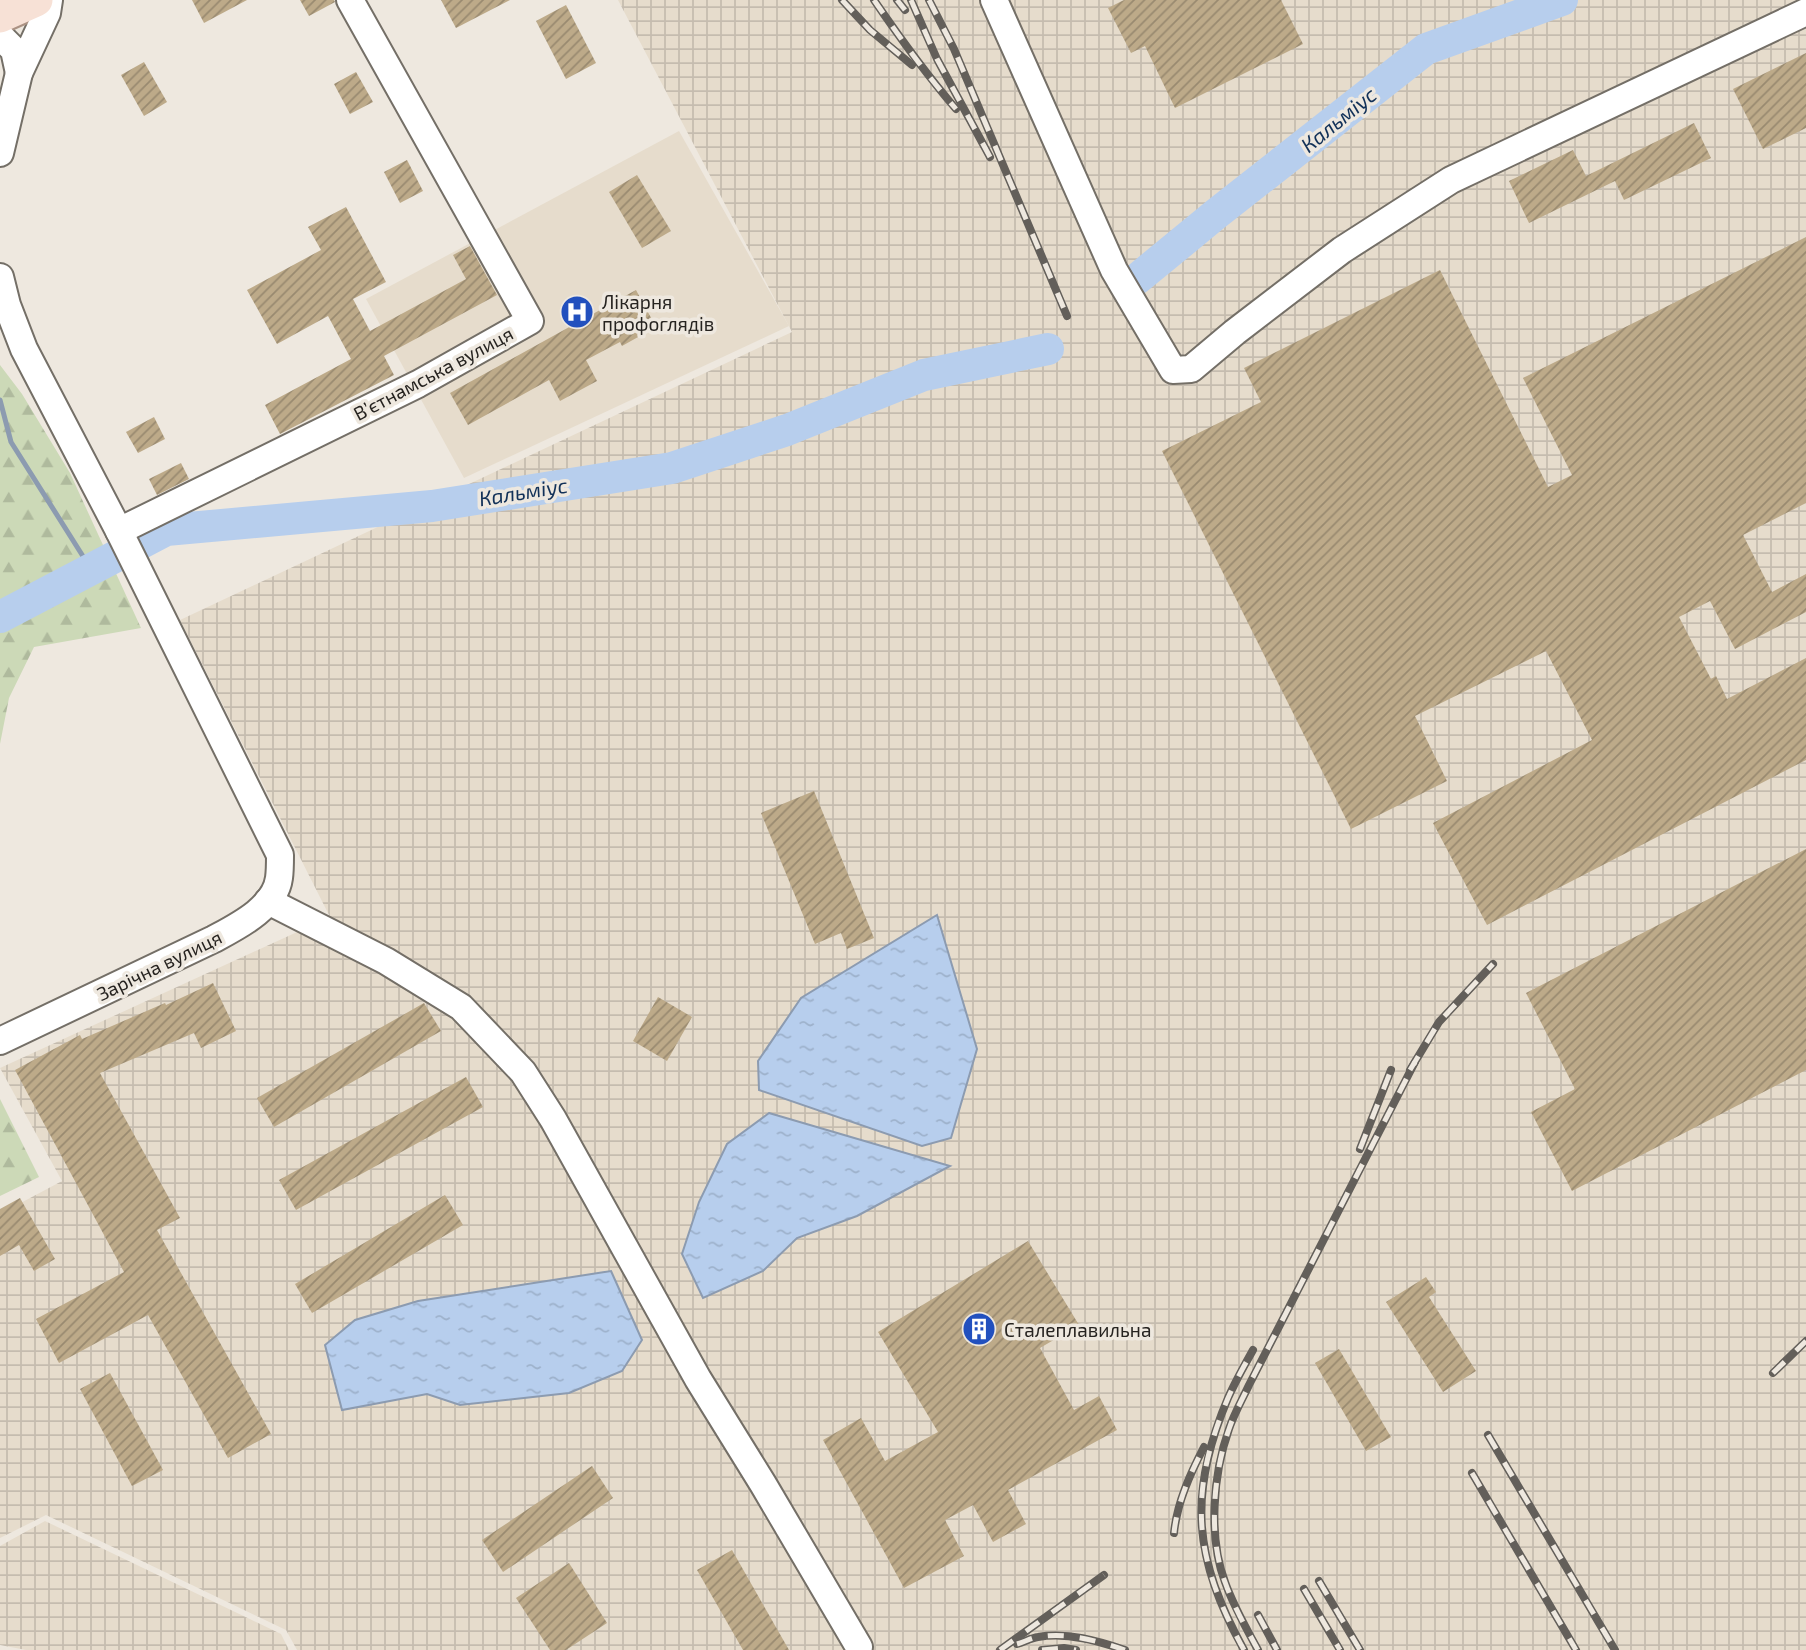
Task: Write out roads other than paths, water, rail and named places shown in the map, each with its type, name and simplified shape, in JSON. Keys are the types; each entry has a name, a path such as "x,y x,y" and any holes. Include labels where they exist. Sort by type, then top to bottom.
{"main road":[{"path":"0,16 36,0"}],"street":[{"path":"0,153 19,73 47,13 49,0"},
{"name":"В’єтнамська вулиця","path":"119,531 418,384 530,321 350,0"},
{"path":"994,0 1114,270 1173,370 1191,369 1342,250 1451,180 1806,12"},
{"path":"0,36 14,50 19,73"},
{"path":"0,277 7,305 24,349 119,531"},
{"name":"Зарічна вулиця","path":"0,1041 214,939 248,920 268,901 279,881 280,855 119,531"},
{"path":"268,901 386,961 461,1007 523,1072 553,1119 698,1379 859,1647"}],"water":[{"path":"937,915 977,1049 951,1138 922,1146 759,1090 758,1061 801,998"},
{"path":"769,1113 950,1166 857,1216 797,1238 763,1271 703,1298 682,1254 699,1202 727,1144"},
{"path":"611,1271 642,1340 622,1371 569,1393 460,1405 427,1394 342,1410 325,1345 355,1320 418,1301"}],"waterway":[{"name":"Кальміус","path":"1137,279 1426,49 1562,0"},
{"name":"Кальміус","path":"0,617 166,530 432,506 672,468 787,430 924,375 1048,349"},
{"path":"0,400 11,442 91,569"}],"railway":[{"path":"842,0 870,30 912,65"},
{"path":"874,0 956,109"},
{"path":"897,0 905,10"},
{"path":"911,0 937,59 990,157"},
{"path":"929,0 954,49 1067,316"},
{"path":"1410,1070 1439,1022 1493,964"},
{"path":"1258,1650 1228,1591 1216,1545 1216,1485 1224,1447 1233,1418 1249,1385 1415,1062"},
{"path":"1360,1149 1391,1070"},
{"path":"1773,1373 1806,1341"},
{"path":"1244,1650 1227,1617 1206,1556 1202,1496 1206,1466 1215,1433 1231,1392 1253,1350"},
{"path":"1488,1435 1615,1650"},
{"path":"1174,1533 1185,1489 1204,1447"},
{"path":"1472,1473 1576,1650"},
{"path":"1000,1650 1104,1575"},
{"path":"1319,1581 1360,1650"},
{"path":"1304,1589 1340,1650"},
{"path":"1258,1615 1277,1650"},
{"path":"1017,1644 1038,1637 1060,1636 1094,1641 1125,1650"},
{"path":"1042,1650 1076,1650"}],"place":[{"name":"Лікарня профоглядів","path":"577,312"},
{"name":"Сталеплавильна","path":"979,1329"}]}
